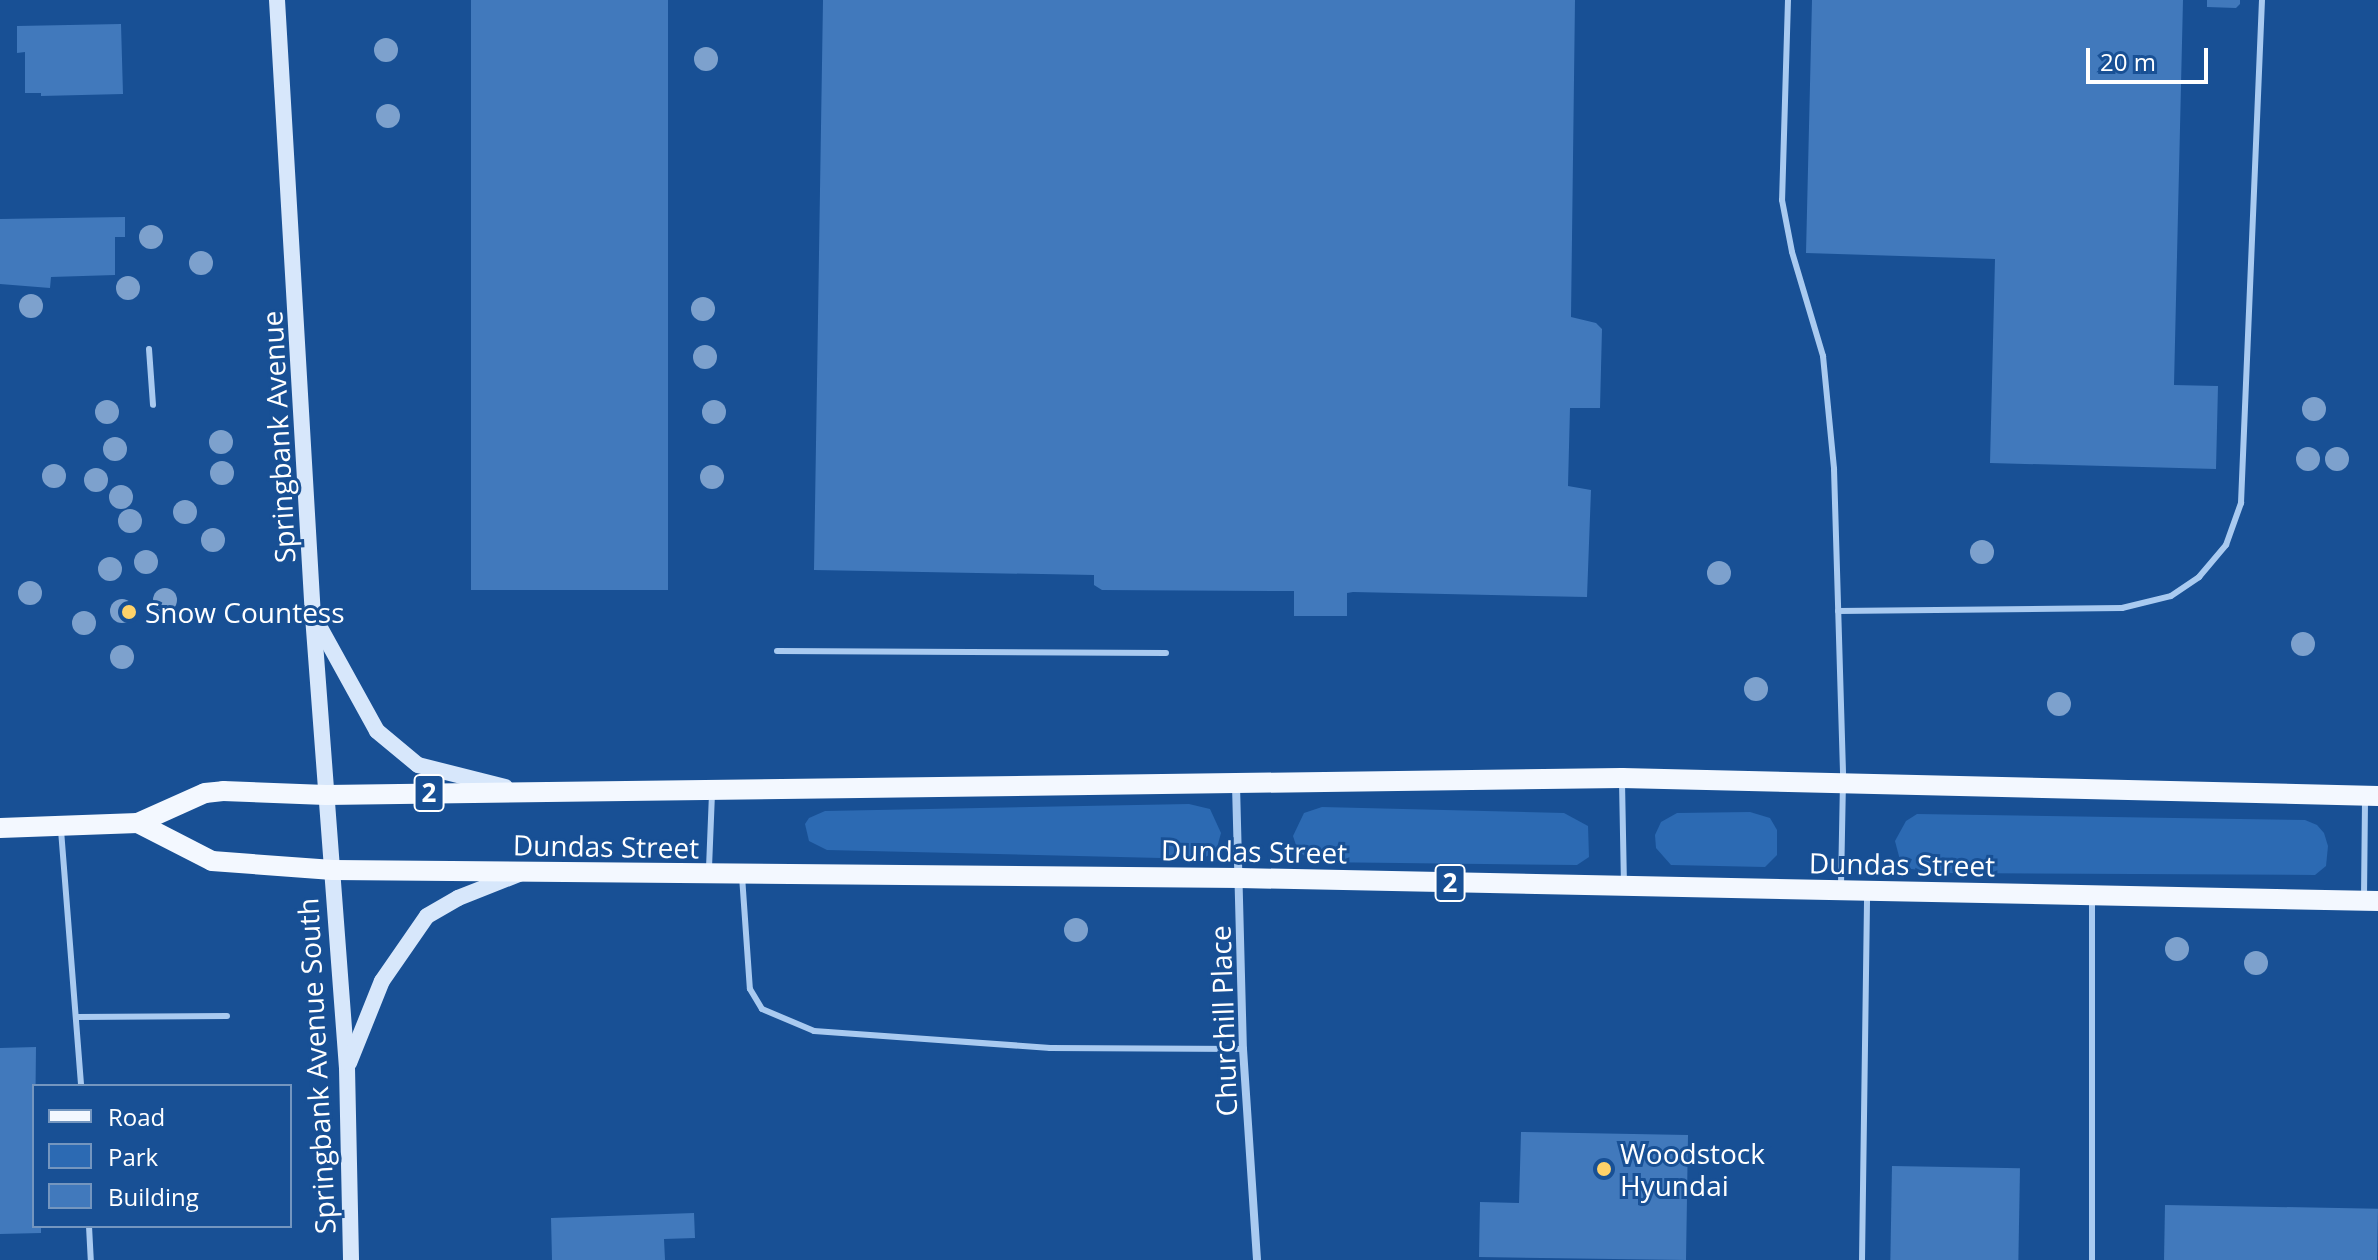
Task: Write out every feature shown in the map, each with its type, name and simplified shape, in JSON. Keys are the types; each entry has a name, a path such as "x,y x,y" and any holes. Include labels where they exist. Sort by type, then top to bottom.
{"main road":[{"name":"Springbank Avenue","path":"277,0 313,616 333,870"},
{"path":"313,616 358,702 377,731 418,765 531,792"},
{"name":"Dundas Street","path":"0,828 138,823 214,792 326,795 1622,778 2372,795"},
{"name":"Dundas Street","path":"138,823 212,861 333,870 709,876 1240,878 2371,901"},
{"name":"Springbank Avenue South","path":"333,870 347,1068 351,1260"},
{"path":"347,1068 382,981 427,916 458,898 521,873"}],"street":[{"name":"Churchill Place","path":"1236,781 1243,1049 1257,1260"}],"lane":[{"path":"1788,0 1782,200 1792,252 1823,356 1834,469 1843,781 1841,891"},
{"path":"1838,611 2122,608 2171,596 2199,577 2226,545 2241,503 2262,0"},
{"path":"149,349 153,405"},
{"path":"777,651 1166,653"},
{"path":"1622,778 1624,886"},
{"path":"709,876 712,791"},
{"path":"2371,901 2372,795"},
{"path":"60,826 81,1084"},
{"path":"742,876 750,989 762,1009 814,1031 1050,1048 1243,1049"},
{"path":"1862,1260 1867,892"},
{"path":"2092,896 2092,1260"},
{"path":"77,1017 227,1016"},
{"path":"89,1228 91,1260"}],"green space":[{"path":"1189,804 1210,809 1221,833 1216,851 1202,859 827,850 809,841 805,824 809,818 825,811"},
{"path":"1322,807 1564,813 1588,826 1589,857 1577,865 1313,862 1298,851 1293,836 1304,813"},
{"path":"1750,812 1770,818 1777,830 1777,855 1765,867 1671,865 1656,848 1655,835 1661,822 1677,813"},
{"path":"1917,814 2305,820 2317,825 2324,833 2328,846 2326,866 2315,875 1947,873 1911,869 1900,860 1895,841 1906,821"}],"building":[{"path":"471,0 668,0 668,590 471,590"},
{"path":"823,0 1575,0 1571,317 1596,323 1602,329 1600,408 1570,408 1568,486 1591,490 1587,597 1353,592 1347,593 1347,616 1294,616 1294,591 1102,590 1094,585 1094,575 814,570"},
{"path":"1812,0 2183,0 2174,385 2218,386 2216,469 1990,463 1995,259 1806,253"},
{"path":"2207,0 2240,0 2240,4 2236,8 2207,7"},
{"path":"121,24 123,94 41,96 41,93 25,93 25,52 17,53 17,26"},
{"path":"125,217 125,237 115,237 115,275 51,277 50,288 0,284 0,219"},
{"path":"36,1047 36,1084 32,1084 32,1228 41,1228 41,1233 0,1234 0,1048"},
{"name":"Woodstock Hyundai","path":"1521,1132 1688,1135 1686,1260 1479,1257 1480,1202 1519,1203"},
{"path":"1892,1166 2020,1168 2018,1260 1890,1260"},
{"path":"2165,1205 2378,1209 2377,1260 2164,1260"},
{"path":"694,1213 695,1238 664,1239 665,1260 552,1260 551,1218"}],"place":[{"name":"Snow Countess","path":"129,612"},
{"name":"Woodstock Hyundai","path":"1604,1169"}]}
